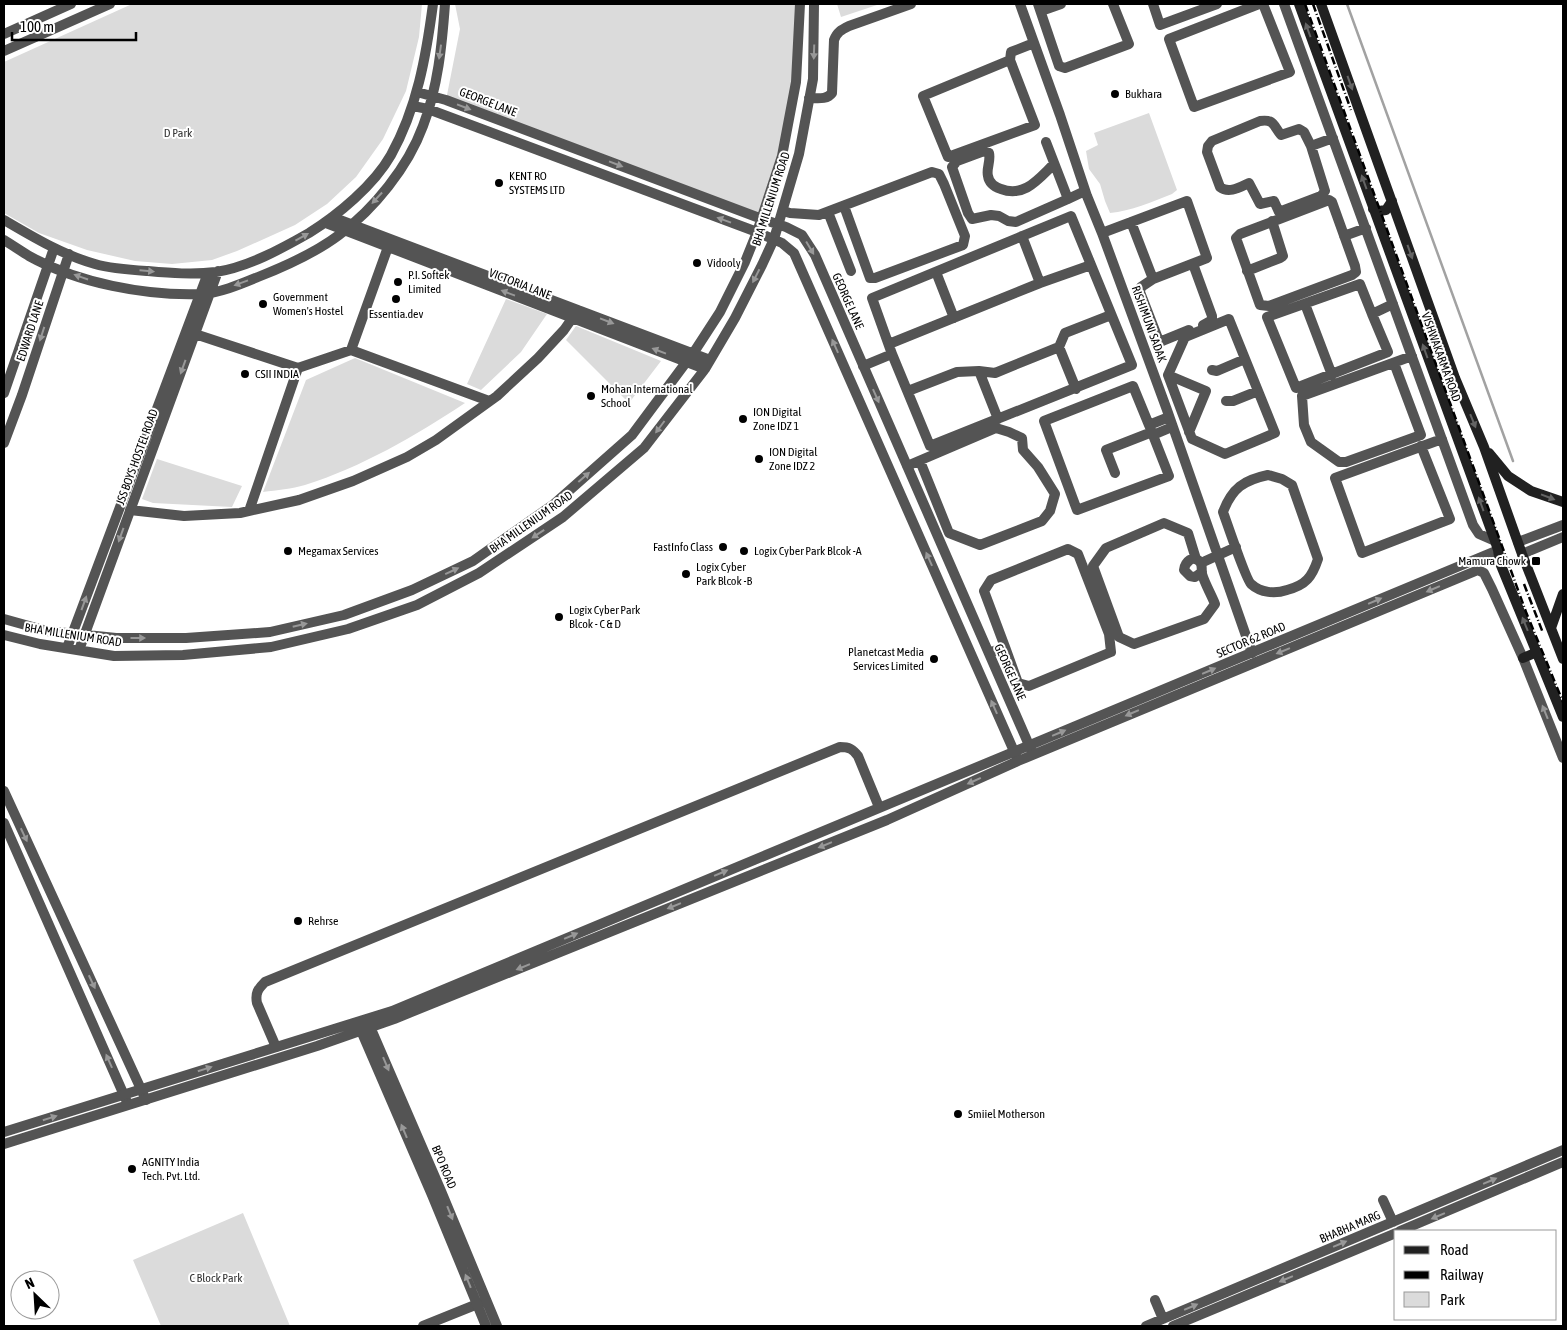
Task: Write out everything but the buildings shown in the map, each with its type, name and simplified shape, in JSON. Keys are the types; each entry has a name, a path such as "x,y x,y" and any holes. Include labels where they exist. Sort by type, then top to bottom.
{"main road":[{"name":"VISHWAKARMA ROAD","path":"1299,4 1497,545 1500,563 1563,717"},
{"name":"VISHWAKARMA ROAD","path":"1321,4 1456,378 1484,447 1522,554 1563,658"},
{"path":"1373,209 1378,211 1386,210 1392,201"},
{"path":"1380,227 1384,221 1390,218 1399,220"},
{"path":"1484,447 1508,476 1531,491 1563,502"},
{"path":"1551,628 1563,594"},
{"path":"1523,658 1536,652"}],"street":[{"path":"4,34 71,4"},
{"path":"4,51 110,4"},
{"path":"4,220 54,248 96,265 137,270 179,274 213,272 243,265 272,252 329,220 372,181 390,157 408,120 422,76 433,4"},
{"path":"4,240 48,265 88,280 116,287 154,292 199,294 237,285 312,252 338,236 364,213 396,176 412,149 423,126 432,96 437,74 445,4"},
{"name":"BHA MILLENIUM ROAD","path":"4,619 47,631 116,638 186,638 270,632 344,615 412,590 473,561 554,504 632,435 690,358 720,312 745,262 758,232 782,156 796,82 800,4"},
{"name":"BHA MILLENIUM ROAD","path":"4,635 40,644 114,656 183,654 272,647 348,629 417,605 479,573 563,518 644,448 708,364 735,318 774,239 799,154 813,79 814,4"},
{"path":"809,98 825,98 829,97 832,93 834,40 837,34 849,26 911,4"},
{"name":"RISHIMUNI SADAK","path":"1020,4 1085,191 1169,418 1252,653"},
{"path":"1059,66 1039,8 1061,4"},
{"path":"1059,66 1065,68 1129,44 1114,4"},
{"path":"1153,4 1160,25 1217,4"},
{"path":"1259,4 1169,38 1194,107 1307,66"},
{"path":"1263,4 1290,72"},
{"path":"1284,4 1473,525 1479,534 1497,545"},
{"path":"1010,60 923,96 948,157 1035,125 1010,60 1012,52 1034,44"},
{"path":"1047,79 1059,66"},
{"name":"GEORGE LANE","path":"417,92 446,100 779,224 802,235 815,255 1031,750"},
{"path":"413,106 758,232 774,239 794,253 1016,756"},
{"path":"1260,120 1268,120 1274,123 1281,135 1299,129 1304,132 1310,146 1325,191 1322,196 1279,212 1274,201 1260,204 1250,183 1229,190 1220,188 1207,152 1208,146 1212,141 1260,120"},
{"path":"1310,146 1333,138"},
{"path":"1046,142 1068,199"},
{"path":"1054,164 1030,188 1015,192 993,186 987,175 990,159 989,153 984,151 957,161 952,166 968,213 972,219 991,215 999,216 1008,222 1016,222 1085,191"},
{"path":"783,211 819,215 932,172 939,174 944,184 965,236 964,245 875,278 870,278 844,206"},
{"path":"1329,200 1332,202 1356,272 1269,306 1260,305 1236,238 1240,234 1272,222 1329,200"},
{"path":"1102,233 1187,201 1207,258 1153,279 1141,287 1140,292 1159,341 1212,320 1193,264"},
{"path":"828,212 851,271"},
{"path":"1071,216 1132,365 930,446 872,298 1022,236 1071,216"},
{"name":"VICTORIA LANE","path":"329,220 708,364"},
{"path":"1130,222 1153,279"},
{"path":"1247,271 1283,256 1272,222"},
{"name":"VICTORIA LANE","path":"348,227 388,247 575,314"},
{"path":"1344,236 1366,228"},
{"path":"1022,236 1040,283"},
{"path":"351,350 388,247"},
{"name":"EDWARD LANE","path":"4,393 54,248"},
{"path":"272,252 279,268"},
{"name":"EDWARD LANE","path":"4,443 69,254"},
{"path":"863,366 891,349 954,318 1090,265"},
{"name":"JSS BOYS HOSTEL ROAD","path":"67,648 195,334 211,292 213,272"},
{"name":"JSS BOYS HOSTEL ROAD","path":"78,650 130,510 136,478 199,294 213,272"},
{"path":"936,272 954,318"},
{"path":"1360,284 1388,352 1296,388 1267,317 1305,304 1360,284"},
{"path":"1305,304 1332,375"},
{"path":"1372,314 1393,304"},
{"path":"130,510 184,516 240,513 299,500 353,481 407,457 436,440 490,402 538,358 564,330 575,314"},
{"path":"908,391 957,372 995,373 1059,347 1065,333 1111,316"},
{"path":"1229,319 1274,433 1225,454 1192,439 1168,375 1185,337 1229,319"},
{"path":"195,334 298,368 351,350 490,402"},
{"path":"1059,347 1076,388"},
{"path":"1394,363 1421,435 1346,462 1339,462 1311,442 1304,425 1302,396 1412,356"},
{"path":"1212,370 1218,371 1245,359"},
{"path":"249,511 298,368"},
{"path":"979,372 998,420"},
{"path":"1168,375 1206,391 1189,432"},
{"path":"1132,386 1151,431 1169,476 1077,510 1044,421 1132,386"},
{"path":"1226,401 1233,401 1258,391"},
{"path":"1115,473 1106,450 1151,431 1169,418 1179,405"},
{"path":"907,466 996,428 1009,432 1022,438 1023,450 1038,467 1055,494 1050,511 1042,522 980,545 975,544 949,533 920,461"},
{"path":"1421,446 1450,519 1362,553 1335,478 1421,446 1442,439"},
{"path":"1268,475 1282,479 1292,485 1318,559 1312,575 1304,583 1289,590 1274,594 1260,590 1249,584 1236,547 1223,512 1227,500 1237,487 1254,478 1268,475"},
{"path":"1164,523 1188,533 1200,565 1215,604 1204,619 1134,644 1119,637 1093,566 1106,548 1164,523"},
{"path":"1518,542 1563,525"},
{"path":"1522,554 1563,537"},
{"name":"SECTOR 62 ROAD","path":"1016,756 1350,618 1497,545"},
{"path":"1200,565 1236,547"},
{"path":"1068,549 1078,554 1109,634 1111,652 1029,686 1018,683 1005,647 984,591 991,580 1068,549"},
{"name":"SECTOR 62 ROAD","path":"1031,750 1252,653 1478,570 1484,573 1523,658"},
{"path":"989,653 1005,647"},
{"path":"1523,658 1563,758"},
{"path":"276,1047 257,1003 256,995 258,988 265,982 840,747 847,747 853,750 858,756 879,807"},
{"path":"4,1132 276,1047 364,1025 392,1011 879,807 1016,756"},
{"path":"4,1144 146,1100 364,1025 887,820 1016,756"},
{"path":"4,790 146,1100"},
{"path":"4,823 128,1105"},
{"name":"BPO ROAD","path":"364,1025 482,1302 496,1326"},
{"name":"BHABHA MARG","path":"1146,1326 1563,1150"},
{"path":"1402,1230 1563,1162"},
{"path":"1383,1200 1393,1222"},
{"name":"BHABHA MARG","path":"1173,1326 1394,1234"},
{"path":"1155,1300 1163,1319"},
{"path":"423,1326 482,1302"},
{"name":"BPO ROAD","path":"482,1302 486,1326"}],"green space":[{"name":"D Park","path":"132,4 422,4 419,37 406,91 383,139 356,177 327,204 295,225 212,260 172,264 135,261 87,250 39,233 4,213 4,62"},
{"path":"455,4 798,4 796,69 784,144 762,219 446,100 460,29"},
{"path":"837,4 880,4 841,17"},
{"path":"1149,113 1177,190 1172,194 1141,206 1110,213 1100,184 1089,169 1086,151 1098,145 1094,133"},
{"path":"506,299 547,314 521,352 481,390 467,384"},
{"path":"576,326 661,361 629,403 566,340"},
{"path":"355,358 465,403 388,450 347,469 300,486 263,492 306,380"},
{"path":"157,459 242,486 232,507 153,503 142,499"},
{"name":"C Block Park","path":"243,1213 290,1326 161,1326 133,1260"}],"waterway":[{"path":"1347,4 1513,461"}],"railway":[{"path":"1305,4 1526,612 1563,702"},
{"path":"1313,4 1351,110"},
{"path":"1524,584 1543,633"}],"place":[{"name":"Bukhara","path":"1115,94"},
{"name":"KENT RO SYSTEMS LTD","path":"499,183"},
{"name":"Vidooly","path":"697,263"},
{"name":"P.I. Softek Limited","path":"398,282"},
{"name":"Essentia.dev","path":"396,299"},
{"name":"Government Women's Hostel","path":"263,304"},
{"name":"CSII INDIA","path":"245,374"},
{"name":"Mohan International School","path":"591,396"},
{"name":"ION Digital Zone IDZ 1","path":"743,419"},
{"name":"ION Digital Zone IDZ 2","path":"759,459"},
{"name":"FastInfo Class","path":"723,547"},
{"name":"Megamax Services","path":"288,551"},
{"name":"Logix Cyber Park Blcok -A","path":"744,551"},
{"name":"Mamura Chowk","path":"1536,561"},
{"name":"Logix Cyber Park Blcok -B","path":"686,574"},
{"name":"Logix Cyber Park Blcok - C & D","path":"559,617"},
{"name":"Planetcast Media Services Limited","path":"934,659"},
{"name":"Rehrse","path":"298,921"},
{"name":"Smiiel Motherson","path":"958,1114"},
{"name":"AGNITY India Tech. Pvt. Ltd.","path":"132,1169"}]}
